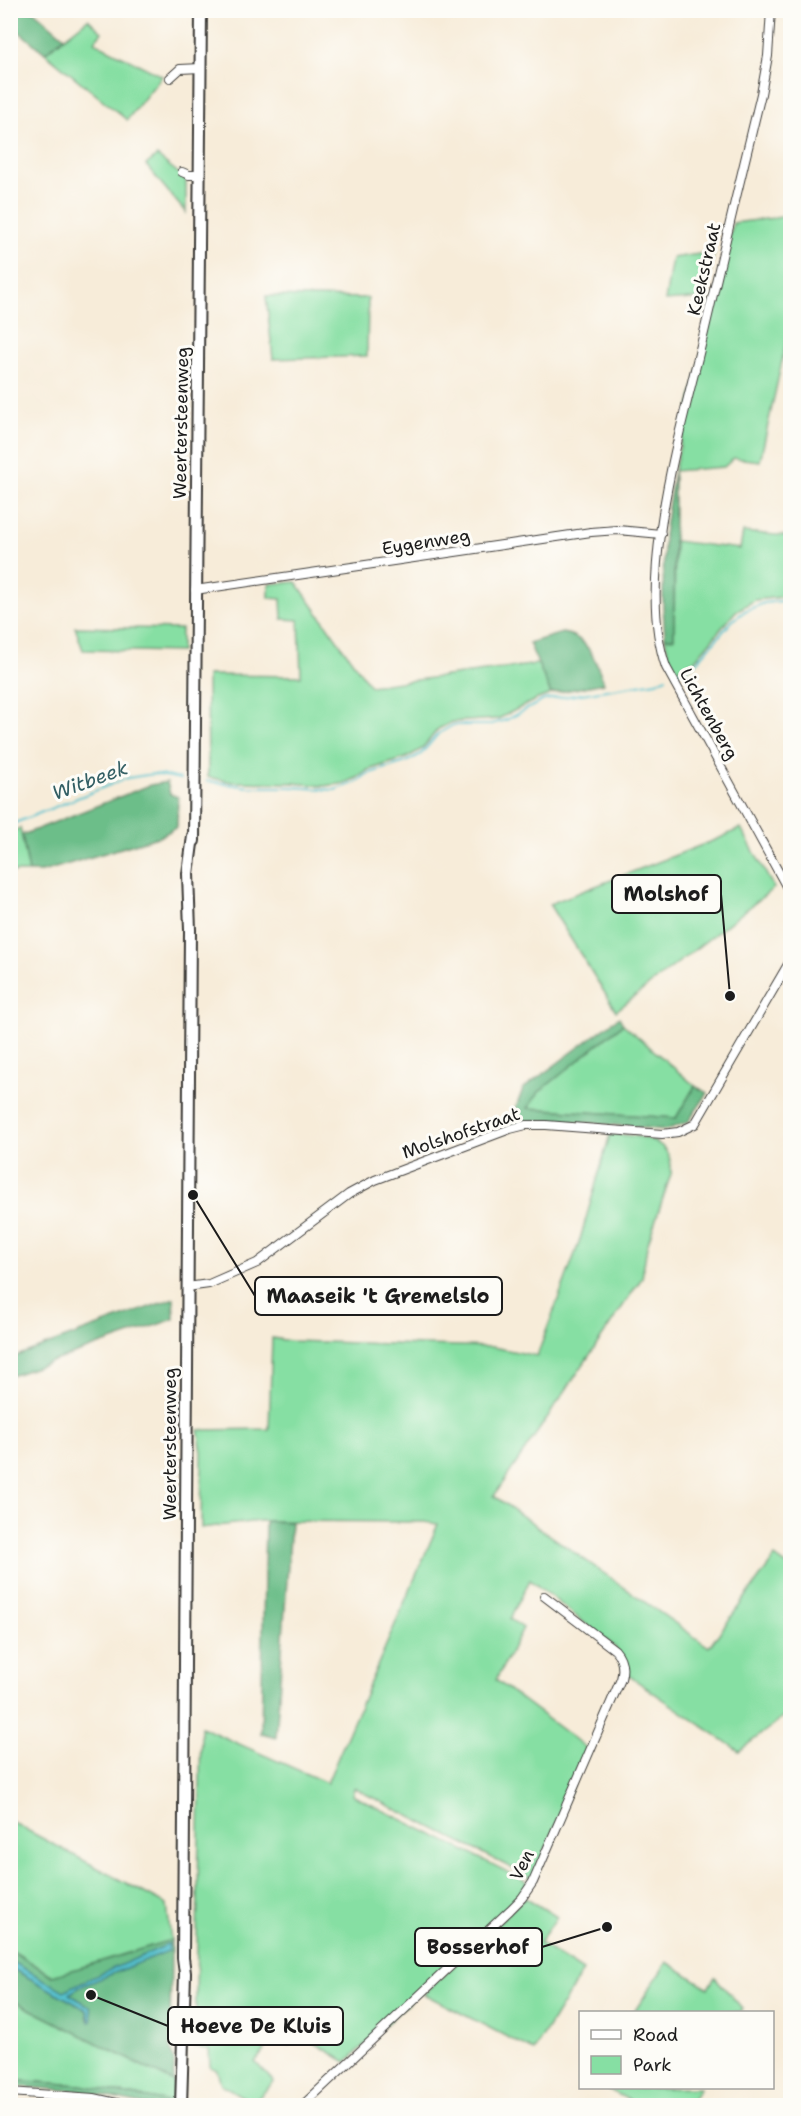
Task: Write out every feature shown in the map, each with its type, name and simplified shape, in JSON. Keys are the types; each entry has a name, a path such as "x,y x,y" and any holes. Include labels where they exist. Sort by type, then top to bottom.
{"main road":[{"name":"Weertersteenweg","path":"181,2106 184,2036 187,1517 190,930 188,874 193,836 201,10"}],"street":[{"name":"Keekstraat","path":"661,534 668,484 761,94 768,56 771,10"},
{"path":"170,78 180,69 201,68"},
{"path":"182,172 199,175"},
{"name":"Eygenweg","path":"195,590 591,532 618,530 661,534"},
{"name":"Lichtenberg","path":"661,534 656,574 657,623 666,667 790,893"},
{"name":"Molshofstraat","path":"187,1287 209,1284 257,1263 349,1194 375,1180 510,1129 526,1125 546,1125 662,1134 678,1132 695,1124 790,961"},
{"name":"Ven","path":"302,2106 510,1910 533,1882 621,1679 623,1668 620,1657 613,1648 544,1596"},
{"path":"10,2092 94,2098 130,2106"}],"green space":[{"path":"10,11 34,11 64,37 45,53 11,25"},
{"path":"88,19 102,32 94,42 162,76 127,120 45,53"},
{"path":"157,156 186,179 186,213 146,165"},
{"path":"790,216 790,325 760,461 734,458 724,467 674,471 733,223"},
{"path":"714,252 705,298 665,301 672,258"},
{"path":"266,296 368,298 367,356 273,359"},
{"path":"674,471 674,638 665,638 664,535"},
{"path":"790,516 790,596 755,600 736,611 694,661 676,670 669,658 665,638 674,637 675,541 740,549 743,532 788,536"},
{"path":"296,582 370,686 538,664 551,694 498,719 452,722 438,729 422,749 406,758 368,770 357,778 341,784 323,786 232,782 208,777 207,675 301,676 299,620 282,619 281,599 269,598 269,584"},
{"path":"75,627 181,629 181,652 83,650"},
{"path":"562,633 571,635 585,644 594,658 604,683 551,694 529,643"},
{"path":"167,782 170,794 178,797 177,827 161,836 42,872 29,872 22,835 150,785"},
{"path":"20,828 29,872 11,872 11,832"},
{"path":"741,828 774,888 616,1011 549,904"},
{"path":"619,1017 623,1024 539,1092 528,1108 676,1118 695,1086 708,1093 688,1122 666,1130 580,1122 535,1121 509,1126 523,1089"},
{"path":"623,1024 695,1086 676,1118 527,1108 539,1092"},
{"path":"610,1134 652,1140 667,1152 670,1161 671,1174 647,1246 642,1278 494,1496 709,1647 775,1557 790,1568 790,1712 739,1751 625,1673 615,1647 530,1580 510,1619 523,1628 496,1680 588,1749 533,1879 354,1788 352,1795 530,1883 518,1899 346,2062 300,2034 288,2046 274,2038 255,2062 274,2082 253,2103 221,2084 217,2070 210,2067 209,2049 195,2048 201,1727 327,1783 438,1524 259,1521 201,1528 202,1452 198,1430 269,1429 272,1338 290,1341 493,1347 537,1356 579,1243"},
{"path":"174,1298 174,1319 11,1376 11,1358"},
{"path":"265,1521 291,1522 276,1738 261,1734"},
{"path":"10,1821 167,1905 171,1940 53,1976 11,1950"},
{"path":"525,1897 557,1917 539,1943 583,1971 534,2051 424,1994"},
{"path":"171,1940 170,2046 174,2061 174,2082 10,1999 11,1968 87,2010 88,2020 91,2007 69,1994 80,1987 82,1982 64,1992 11,1961 10,1950 53,1976"},
{"path":"667,1962 708,1988 715,1977 743,2009 742,2011 635,2011"},
{"path":"10,1999 174,2082 174,2103 80,2085 11,2080"},
{"path":"10,2080 80,2085 174,2103 174,2105 147,2105 78,2091 11,2086"},
{"path":"608,2089 699,2089 690,2105 638,2105"}],"water":[{"path":"169,1944 168,1951 80,1987 69,1994 91,2007 92,2021 90,2022 87,2010 11,1968 11,1961 64,1991"}],"waterway":[{"name":"Witbeek","path":"674,674 695,664 732,621 745,611 764,603 790,600"},
{"path":"207,781 249,787 335,790 357,782 367,774 406,762 421,754 438,734 453,725 488,725 506,720 544,700 656,682 666,678"},
{"name":"Witbeek","path":"10,825 127,778 154,774 181,779"}],"place":[{"name":"Molshof","path":"730,996"},
{"name":"Maaseik 't Gremelslo","path":"193,1195"},
{"name":"Bosserhof","path":"607,1927"},
{"name":"Hoeve De Kluis","path":"91,1995"}]}
